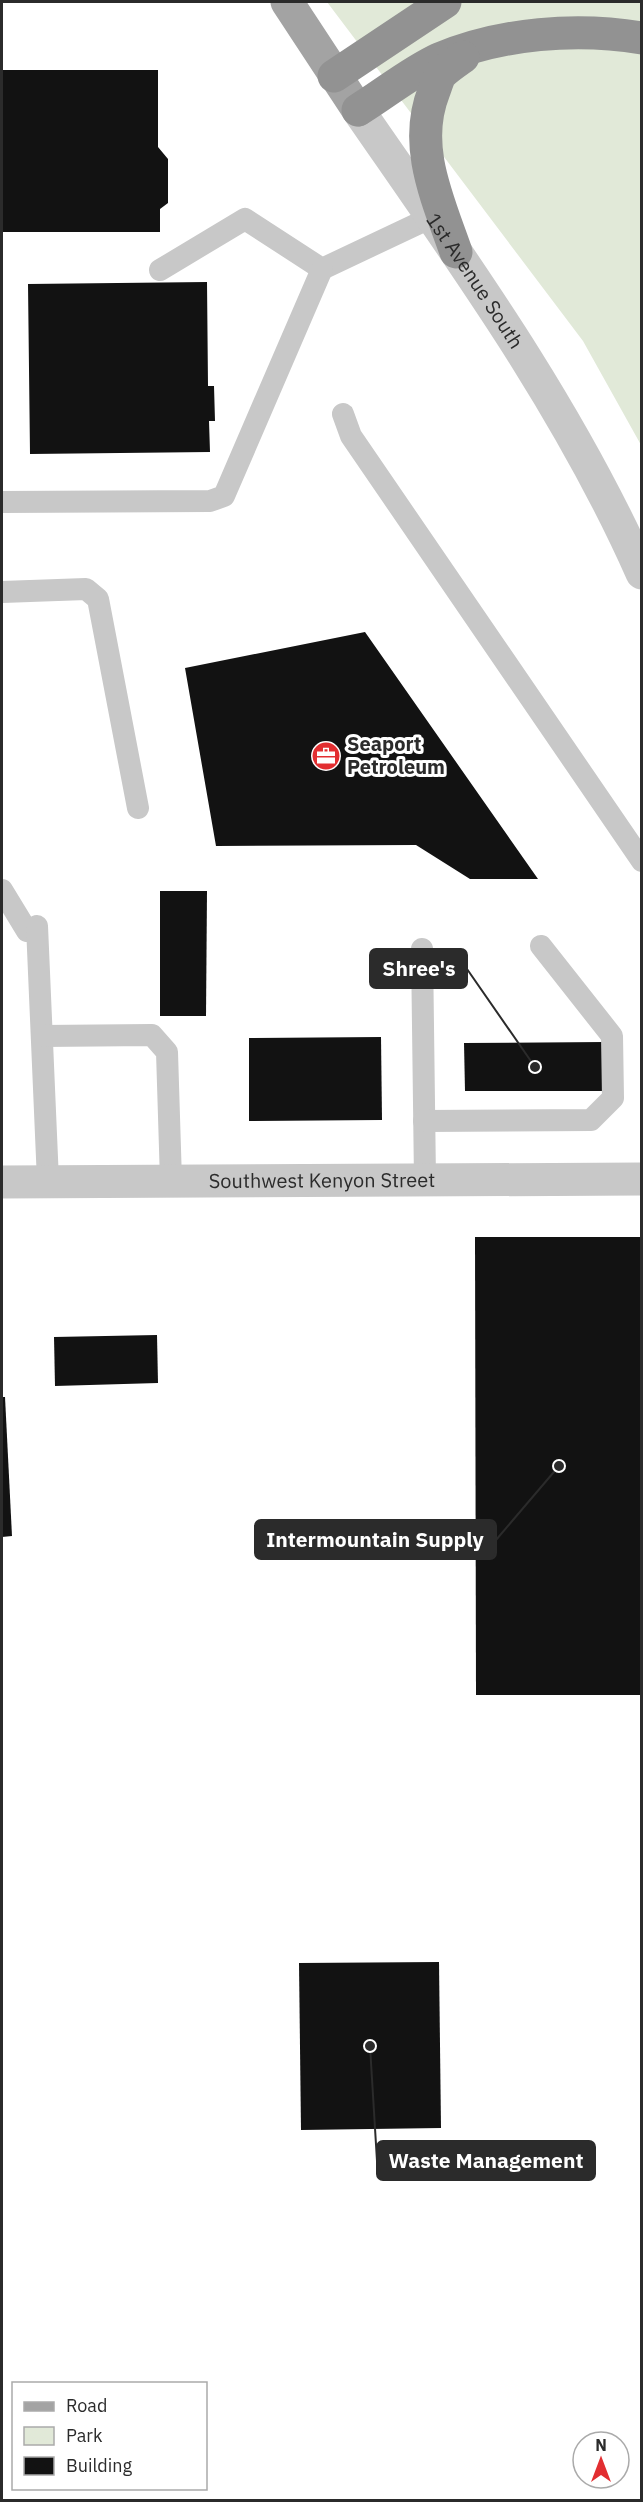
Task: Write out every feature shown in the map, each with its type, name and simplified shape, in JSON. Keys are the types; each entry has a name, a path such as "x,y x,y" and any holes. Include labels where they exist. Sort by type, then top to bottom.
{"highway":[{"path":"334,75 445,2"},
{"path":"358,110 438,60 476,47 509,39 564,32 618,34 642,38"},
{"path":"456,252 431,180 425,151 425,127 428,104 440,75 476,47"}],"main road":[{"name":"1st Avenue South","path":"287,2 358,110"}],"street":[{"name":"1st Avenue South","path":"358,110 521,348 578,443 642,573"},
{"name":"Southwest Kenyon Street","path":"2,1182 642,1179"}],"lane":[{"path":"2,502 210,501 224,496 322,269 432,217"},
{"path":"160,270 245,219 322,269"},
{"path":"343,414 351,436 642,861"},
{"path":"2,592 86,589 98,599 138,808"},
{"path":"2,890 32,929 42,1036 48,1181"},
{"path":"424,1121 591,1120 614,1098 612,1036 541,946"},
{"path":"422,950 425,1180"},
{"path":"42,1036 152,1035 167,1052 171,1181"}],"green space":[{"path":"327,2 641,2 641,445 583,341"}],"building":[{"path":"2,70 158,70 158,147 168,159 168,203 160,209 160,232 2,232"},
{"path":"207,282 208,386 214,386 215,421 209,421 210,452 30,454 28,284"},
{"name":"Seaport Petroleum","path":"365,632 538,879 470,879 416,845 216,846 185,668"},
{"path":"160,891 207,891 206,1016 160,1016"},
{"path":"381,1037 382,1120 249,1121 249,1038"},
{"path":"605,1042 605,1091 465,1091 464,1043"},
{"path":"475,1237 642,1237 642,1695 476,1695"},
{"path":"157,1335 158,1383 55,1386 54,1337"},
{"path":"2,1397 5,1397 12,1536 2,1537"},
{"path":"439,1962 441,2128 301,2130 299,1963"}],"place":[{"name":"Seaport Petroleum","path":"326,756"},
{"name":"Shree's","path":"535,1067"},
{"name":"Intermountain Supply","path":"559,1466"},
{"name":"Waste Management","path":"370,2046"}]}
